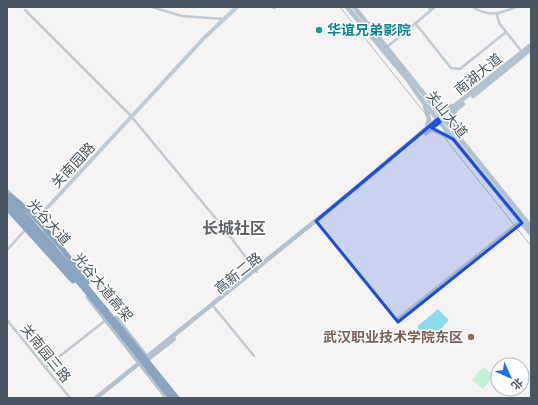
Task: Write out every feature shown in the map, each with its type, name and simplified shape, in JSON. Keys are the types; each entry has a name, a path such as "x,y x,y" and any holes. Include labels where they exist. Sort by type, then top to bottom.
{"highway":[{"path":"7,193 30,214 69,258 96,294"},
{"name":"光谷大道高架","path":"7,193 83,281 177,398"},
{"name":"光谷大道高架","path":"7,202 124,337 171,398"},
{"path":"7,208 60,268 80,287"}],"main road":[{"name":"关南园路","path":"30,224 204,36 234,7"},
{"name":"关南园路","path":"222,19 237,7"},
{"name":"关山大道","path":"347,7 405,77 421,99 461,139 531,227"},
{"name":"关山大道","path":"354,7 431,102 453,139 531,234"},
{"name":"南湖大道","path":"441,119 531,45"},
{"name":"南湖大道","path":"441,119 455,110 531,49"},
{"path":"431,102 444,108 450,107 468,96"},
{"path":"421,99 430,119 423,132"},
{"path":"455,110 453,119 461,139"},
{"name":"高新二路","path":"96,398 214,307 431,129 441,119"},
{"name":"高新二路","path":"316,222 423,132 441,119"},
{"path":"431,129 453,139"},
{"name":"光谷大道","path":"7,193 35,220 180,398"},
{"name":"光谷大道","path":"7,202 30,224 167,398"},
{"name":"高新二路","path":"147,358 153,351 256,271"},
{"path":"139,347 146,352 153,351"},
{"name":"高新二路","path":"99,398 140,363"}],"street":[{"path":"152,7 182,16 222,19"},
{"path":"428,7 431,10"},
{"path":"387,47 435,7"},
{"path":"473,7 483,12 497,14 516,7"},
{"path":"25,10 131,116 222,226 256,271"},
{"path":"497,14 499,23 522,52"},
{"path":"415,23 451,68 460,69 506,32"},
{"path":"316,222 397,321 521,222"},
{"path":"7,250 30,224"},
{"path":"214,307 254,356"},
{"name":"关南园三路","path":"7,320 70,398"},
{"path":"46,367 106,320"}],"highlighted area":[{"path":"438,119 440,122 432,128 453,139 522,223 398,322 316,221"}],"green space":[{"path":"483,367 490,372 490,380 483,389 472,380"}],"water":[{"path":"438,309 449,320 428,343 418,331 418,326"}],"tram line":[{"path":"340,7 531,246"}],"place":[{"name":"华谊兄弟影院","path":"319,30"},
{"name":"武汉职业技术学院东区","path":"471,337"}],"district":[{"name":"长城社区","path":"234,228"}]}
